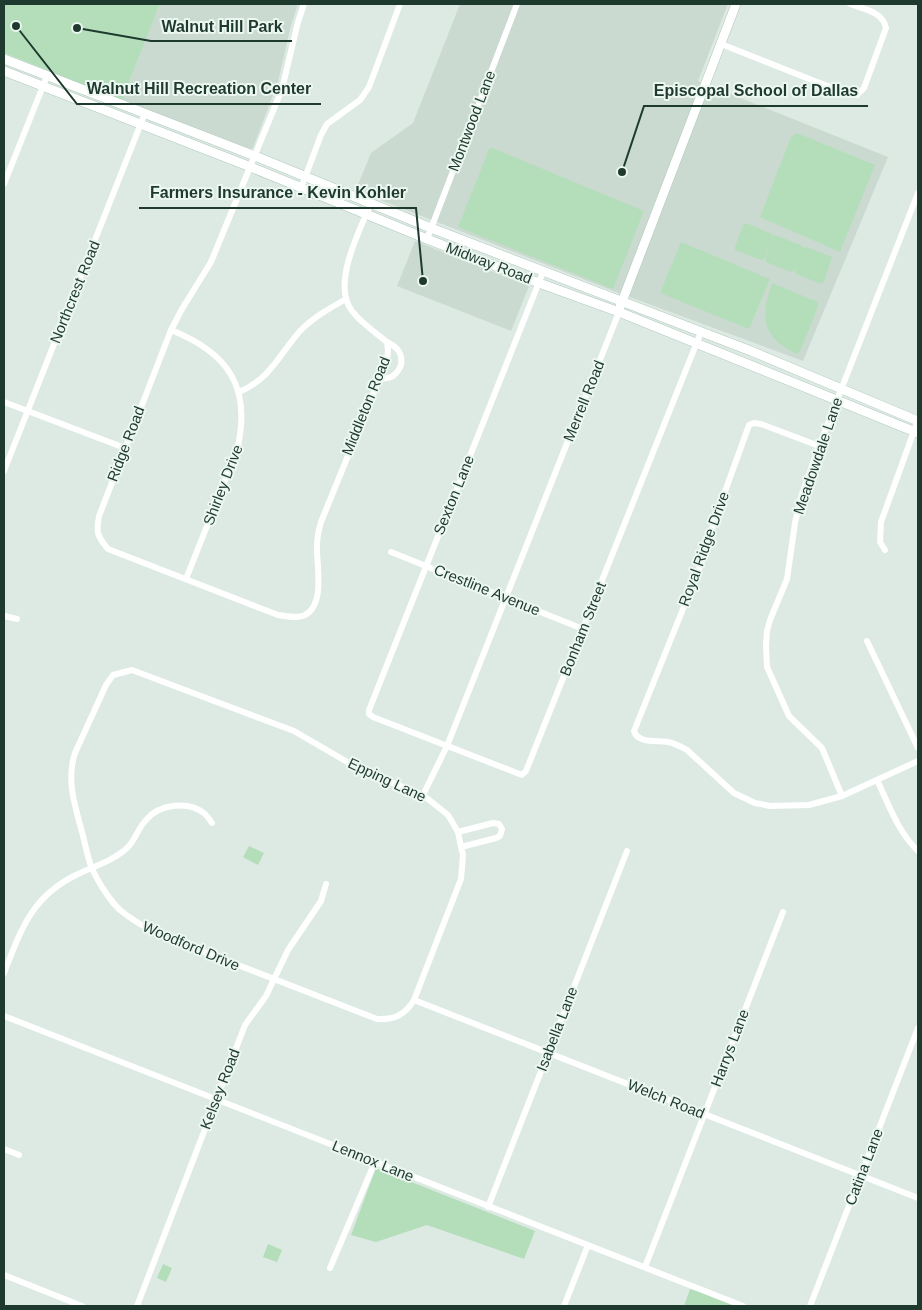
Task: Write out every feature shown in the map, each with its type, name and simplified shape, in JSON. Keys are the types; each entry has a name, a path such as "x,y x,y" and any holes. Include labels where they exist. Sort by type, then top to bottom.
{"main road":[{"name":"Merrell Road","path":"619,312 736,4"},
{"name":"Midway Road","path":"4,59 306,176 430,228 751,351 918,420"},
{"name":"Midway Road","path":"4,71 250,167 470,256 619,312 916,432"},
{"path":"168,135 172,124"},
{"path":"470,256 474,245"}],"street":[{"name":"Ridge Road","path":"298,616 278,615 108,549 99,539 96,529 98,516 172,330 182,309 210,262 282,89 304,4"},
{"path":"301,188 327,124 360,100 369,86 400,4"},
{"name":"Montwood Lane","path":"427,239 517,4"},
{"path":"721,44 850,95 857,94 864,88 886,28 885,21 879,15 850,4"},
{"path":"4,184 47,76"},
{"name":"Northcrest Road","path":"4,471 145,113"},
{"name":"Meadowdale Lane","path":"842,796 822,748 789,716 767,667 766,645 770,620 787,578 801,497 819,446 918,193"},
{"path":"239,392 261,380 293,339 313,319 346,299 344,285 351,254 371,203"},
{"name":"Sexton Lane","path":"373,717 369,714 369,710 543,272"},
{"name":"Middleton Road","path":"298,616 306,614 312,608 316,599 318,589 317,546 321,522 387,360 387,342 351,310 346,299"},
{"name":"Merrell Road","path":"423,795 447,746 619,312"},
{"name":"Shirley Drive","path":"172,330 204,346 223,364 239,392 242,419 238,450 186,579"},
{"name":"Bonham Street","path":"373,717 522,775 526,771 701,332"},
{"path":"379,378 385,379 394,376 401,365 400,352 387,342"},
{"path":"4,402 125,448"},
{"path":"885,550 880,542 881,522 916,432 918,420"},
{"name":"Royal Ridge Drive","path":"819,446 761,424 754,423 749,426 714,522 707,549 634,731 635,735 640,739 670,742 688,750 734,793 755,803 770,806 809,805 842,796"},
{"name":"Crestline Avenue","path":"390,552 583,629"},
{"path":"4,616 17,619"},
{"path":"867,640 918,748"},
{"name":"Woodford Drive","path":"142,674 132,670 114,675 106,685 72,762 72,795 92,867 119,910 136,922 163,936 274,981 377,1019 387,1020 403,1014 414,1000"},
{"name":"Epping Lane","path":"142,674 294,731 361,770 423,795 448,816 458,832 463,856 461,879 414,1000"},
{"path":"842,796 918,761"},
{"path":"877,780 900,828 918,852"},
{"path":"4,973 24,923 40,902 64,881 113,858 127,848 146,819 155,812 165,807 191,807 204,813 212,823"},
{"path":"458,832 493,823 499,824 502,829 502,832 496,838 461,847"},
{"name":"Isabella Lane","path":"488,1207 627,851"},
{"name":"Kelsey Road","path":"137,1306 244,1025 266,996 288,950 321,901 326,884"},
{"name":"Harrys Lane","path":"645,1268 783,912"},
{"name":"Welch Road","path":"414,1000 918,1198"},
{"name":"Lennox Lane","path":"4,1016 743,1306"},
{"name":"Catina Lane","path":"810,1306 918,1028"},
{"path":"4,1149 19,1155"},
{"path":"330,1268 375,1162"},
{"path":"564,1306 588,1245"},
{"path":"4,1275 82,1306"}],"shaded area":[{"path":"160,4 298,4 291,25 278,82 253,148 249,149 122,100"},
{"path":"460,4 728,4 698,81 888,157 803,361 616,292 360,192 357,187 371,153 413,123"},
{"path":"415,241 529,286 511,331 397,286"}],"green space":[{"path":"4,4 160,4 122,100 4,53"},
{"path":"797,133 875,165 840,252 760,217 791,137"},
{"path":"490,147 644,211 613,289 458,227"},
{"path":"746,223 803,248 806,247 832,257 824,282 821,284 796,274 797,263 794,271 791,272 766,262 765,259 772,239 764,259 761,260 735,250 743,225"},
{"path":"681,242 770,279 749,329 660,293"},
{"path":"772,283 818,302 800,352 797,354 785,348 777,341 767,325 765,316 766,306"},
{"path":"249,846 264,853 258,865 243,857"},
{"path":"376,1168 535,1231 524,1259 427,1225 376,1242 351,1235"},
{"path":"268,1244 282,1250 277,1262 263,1257"},
{"path":"163,1264 172,1268 166,1282 157,1278"},
{"path":"690,1289 706,1293 738,1306 684,1306"}],"place":[{"name":"Walnut Hill Recreation Center","path":"16,26"},
{"name":"Walnut Hill Park","path":"77,28"},
{"name":"Episcopal School of Dallas","path":"622,172"},
{"name":"Farmers Insurance - Kevin Kohler","path":"423,281"}]}
